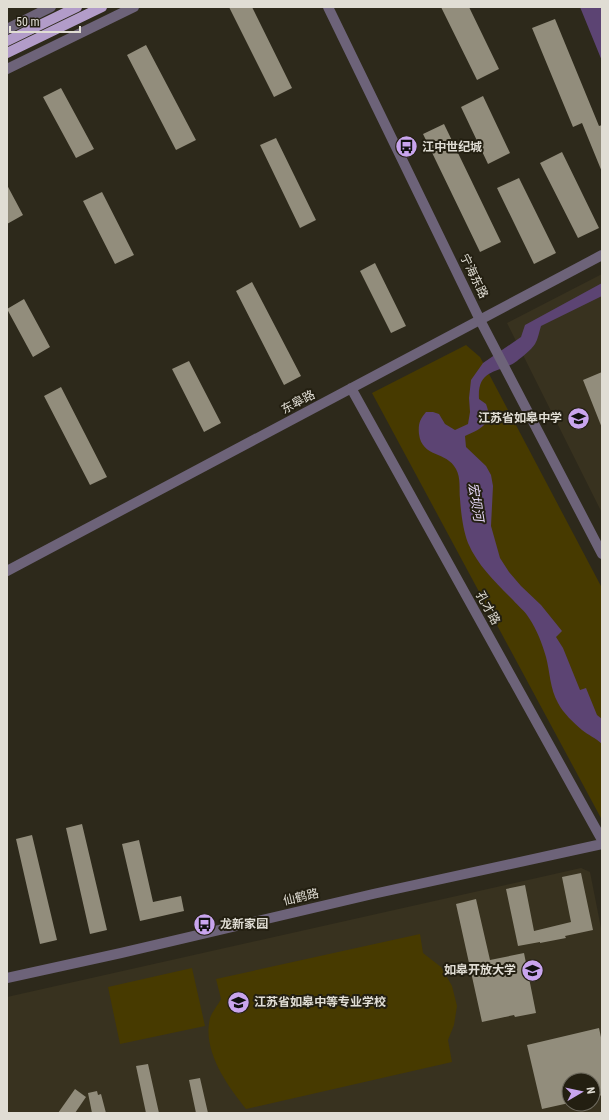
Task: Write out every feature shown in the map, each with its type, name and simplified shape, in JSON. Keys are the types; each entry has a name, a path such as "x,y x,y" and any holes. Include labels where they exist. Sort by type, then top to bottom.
{"main road":[{"path":"7,41 77,7"},
{"path":"7,53 102,7"}],"street":[{"path":"7,29 41,10 51,7"},
{"path":"7,69 134,7"},
{"name":"宁海东路","path":"328,7 480,320 602,554"},
{"name":"东皋路","path":"7,571 602,256"},
{"name":"孔才路","path":"351,388 602,840"},
{"name":"仙鹤路","path":"7,978 373,894 602,844"}],"shaded area":[{"name":"江苏省如皋中学","path":"602,274 602,513 507,323"},
{"path":"466,345 480,357 602,588 602,820 372,393"},
{"name":"江苏省如皋中等专业学校","path":"581,868 590,872 602,933 602,1113 7,1113 7,997"},
{"path":"420,934 423,953 441,967 452,986 457,1006 454,1025 448,1040 452,1062 246,1109 231,1089 218,1067 210,1043 208,1030 210,1018 221,999 216,979"},
{"path":"192,968 205,1026 120,1044 108,987"}],"water":[{"path":"580,7 601,7 602,61"},
{"name":"宏坝河","path":"602,283 602,296 541,326 538,338 531,349 517,361 486,376 479,389 479,399 486,404 488,411 487,421 476,431 465,436 466,447 486,466 491,475 493,486 491,526 500,558 509,572 541,605 562,631 556,637 563,648 580,690 586,688 597,715 602,719 602,744 584,732 560,707 553,692 543,647 532,623 526,613 482,567 468,543 462,521 458,472 452,463 447,459 425,447 421,442 419,424 426,412 433,412 439,414 445,424 455,430 468,424 471,380 483,363 521,337 525,325"}],"building":[{"path":"229,7 252,7 292,88 274,97"},
{"path":"441,7 469,7 499,69 477,80"},
{"path":"555,19 599,126 602,125 602,172 582,123 573,127 532,28"},
{"path":"146,45 196,140 176,150 127,55"},
{"path":"61,88 94,149 76,158 43,97"},
{"path":"483,96 510,153 488,164 461,107"},
{"path":"444,124 501,242 480,252 423,134"},
{"path":"276,138 316,220 300,228 260,145"},
{"path":"562,152 599,228 578,238 540,163"},
{"path":"519,178 556,253 534,264 497,188"},
{"path":"7,185 23,215 7,224"},
{"path":"102,192 134,255 115,264 83,201"},
{"path":"375,263 406,326 391,333 360,271"},
{"path":"252,282 301,376 284,385 236,291"},
{"path":"24,299 50,347 33,357 7,309"},
{"path":"189,361 221,423 204,432 172,369"},
{"path":"602,372 602,428 583,380"},
{"path":"61,387 107,477 90,485 44,396"},
{"path":"82,824 107,930 90,934 66,828"},
{"path":"32,835 57,940 40,944 16,839"},
{"path":"139,840 153,902 181,896 184,911 140,921 122,844"},
{"path":"581,873 593,930 565,936 566,938 518,946 506,889 525,885 534,931 571,922 562,877"},
{"path":"476,899 490,960 524,953 536,1013 515,1017 514,1015 482,1022 456,904"},
{"path":"599,1028 602,1042 602,1095 601,1072 561,1072 561,1105 542,1109 527,1045"},
{"path":"148,1064 159,1113 146,1113 136,1066"},
{"path":"200,1078 208,1113 196,1113 189,1080"},
{"path":"75,1089 86,1097 75,1113 58,1113"},
{"path":"97,1091 98,1095 101,1094 106,1113 92,1113 88,1093"}],"place":[{"name":"江中世纪城","path":"407,147"},
{"name":"江苏省如皋中学","path":"578,418"},
{"name":"龙新家园","path":"204,924"},
{"name":"如皋开放大学","path":"532,970"},
{"name":"江苏省如皋中等专业学校","path":"238,1002"}]}
